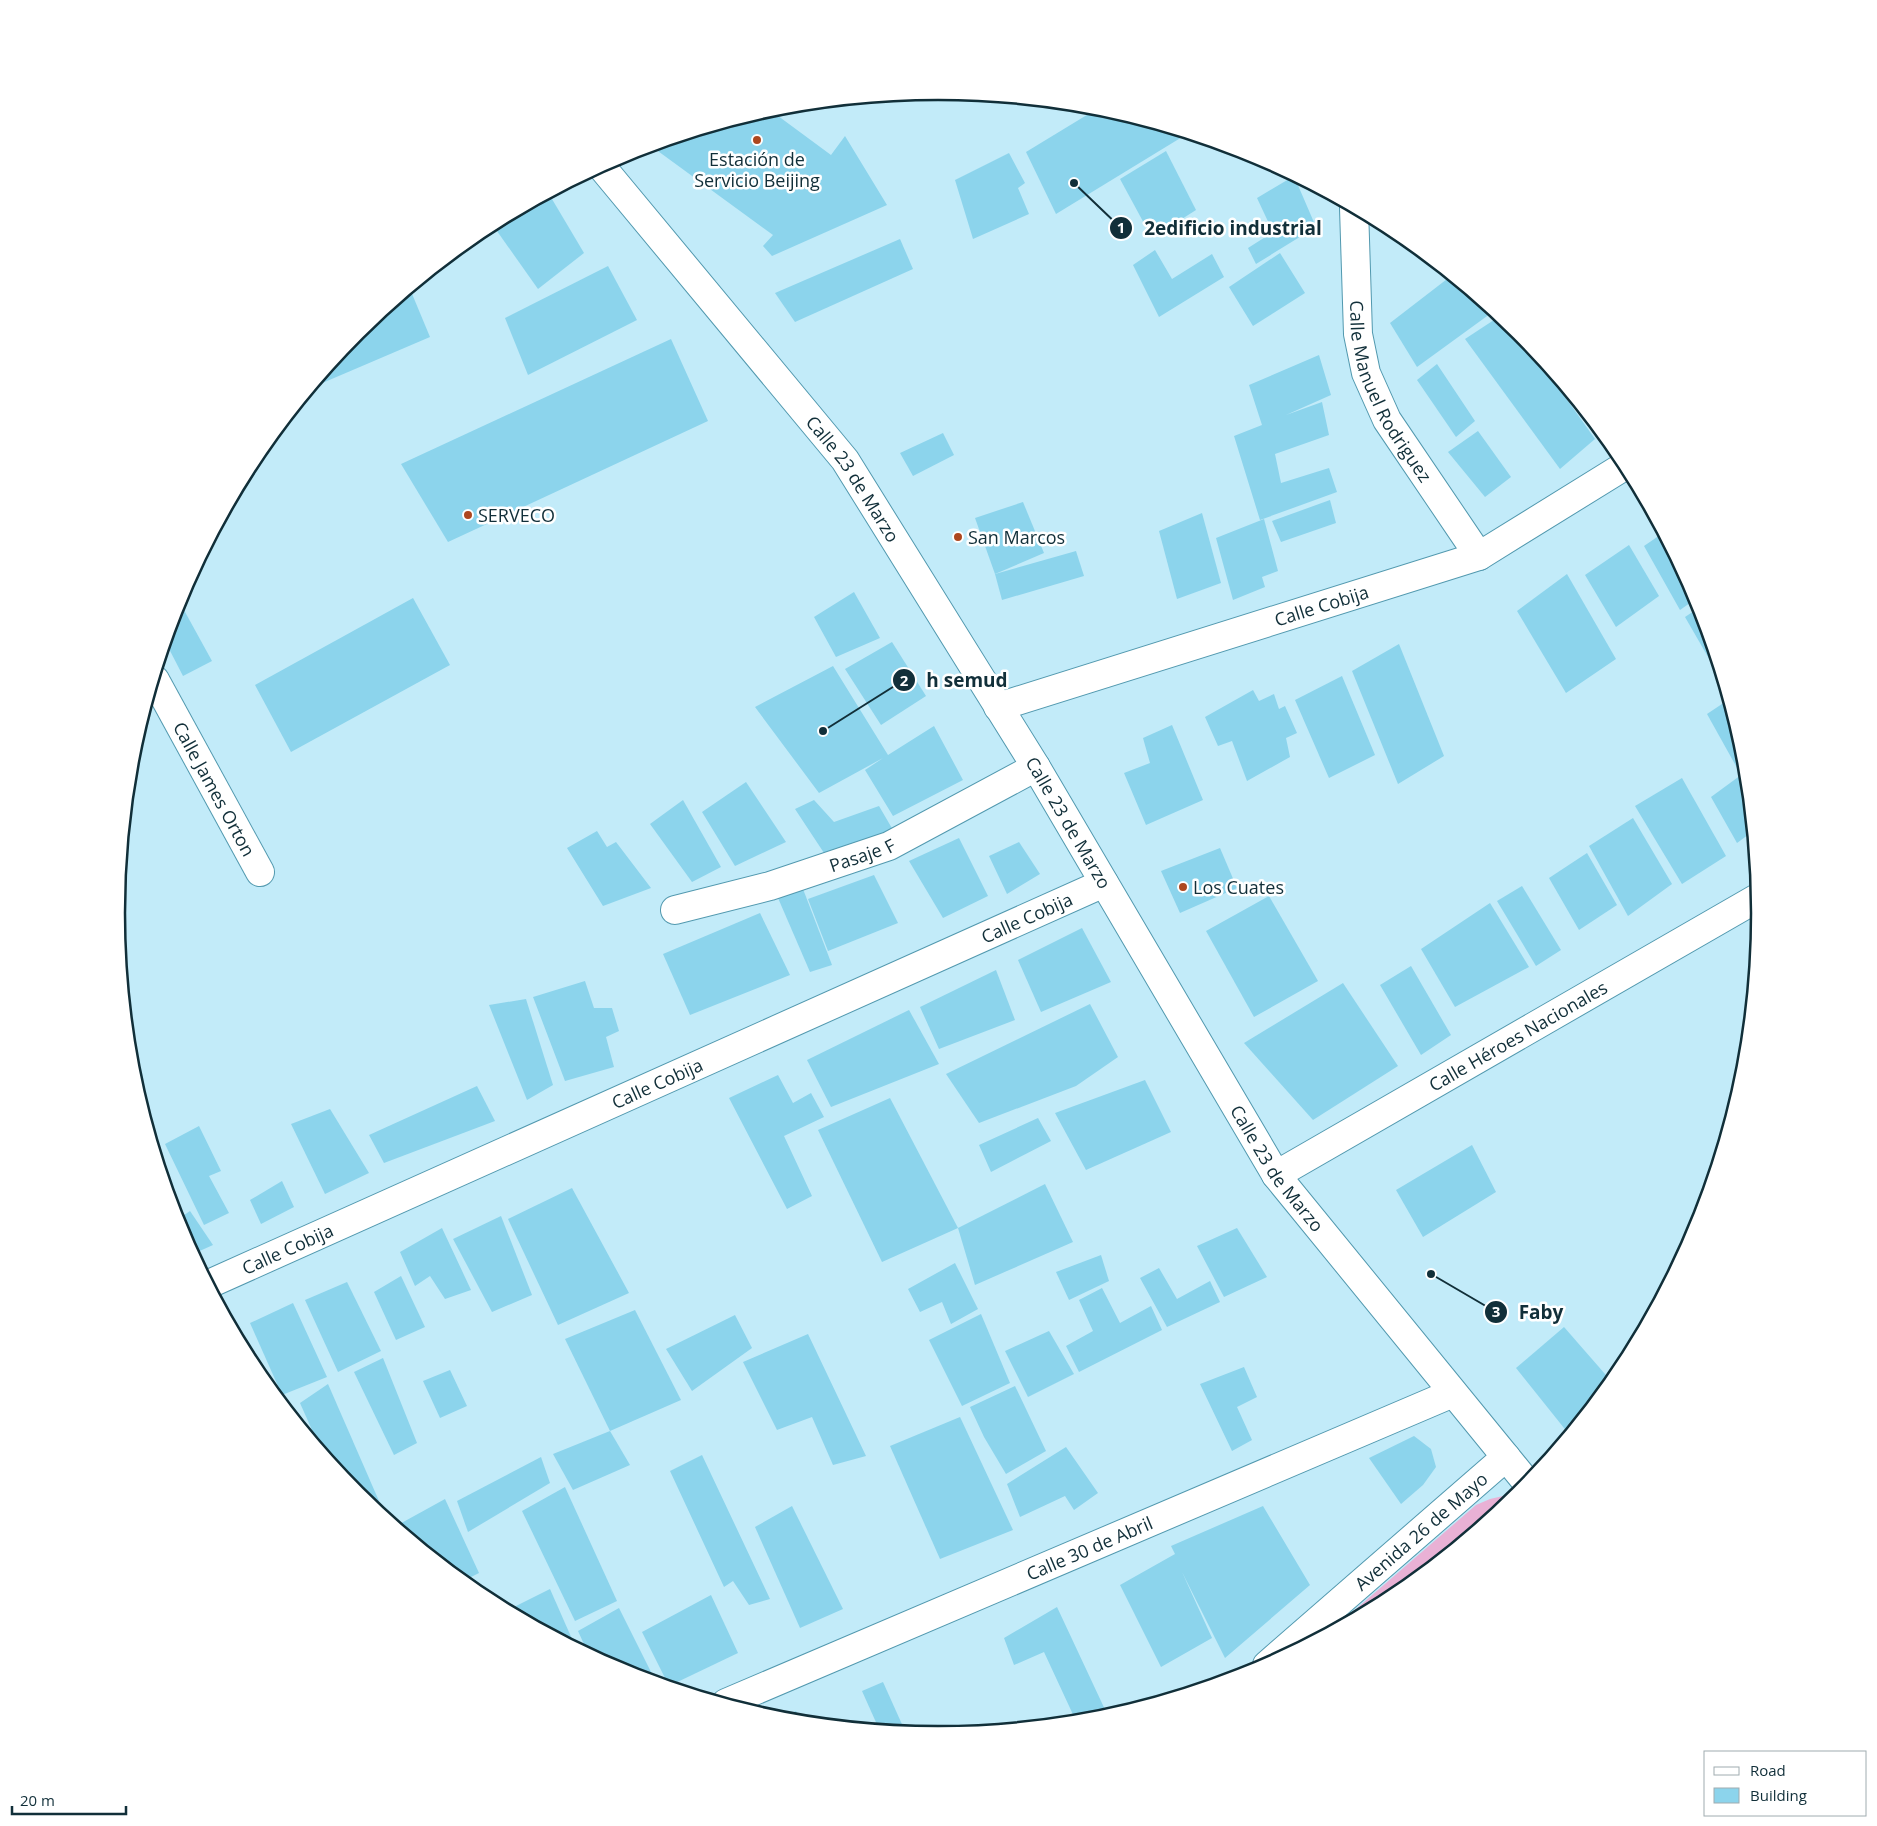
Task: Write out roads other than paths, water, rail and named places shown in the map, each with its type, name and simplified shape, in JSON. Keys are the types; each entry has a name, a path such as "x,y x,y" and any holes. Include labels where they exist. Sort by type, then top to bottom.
{"street":[{"name":"Calle 23 de Marzo","path":"606,172 845,460 1036,767 1276,1175 1523,1478"},
{"name":"Calle Manuel Rodriguez","path":"1354,215 1358,334 1366,373 1387,420 1480,556"},
{"name":"Calle Cobija","path":"998,706 1480,556 1619,469"},
{"name":"Calle James Orton","path":"158,686 260,872"},
{"name":"Pasaje F","path":"675,910 770,886 889,846 1036,767"},
{"name":"Calle Cobija","path":"214,1282 1104,883"},
{"name":"Calle Héroes Nacionales","path":"1276,1175 1751,902"},
{"name":"Calle 30 de Abril","path":"734,1699 1453,1393"},
{"name":"Avenida 26 de Mayo","path":"1286,1647 1506,1457"}],"place":[{"name":"Estación de Servicio Beijing","path":"757,140"},
{"name":"2edificio industrial","path":"1074,183"},
{"name":"SERVECO","path":"468,515"},
{"name":"San Marcos","path":"958,537"},
{"name":"h semud","path":"823,731"},
{"name":"Los Cuates","path":"1183,887"},
{"name":"Faby","path":"1431,1274"}]}
